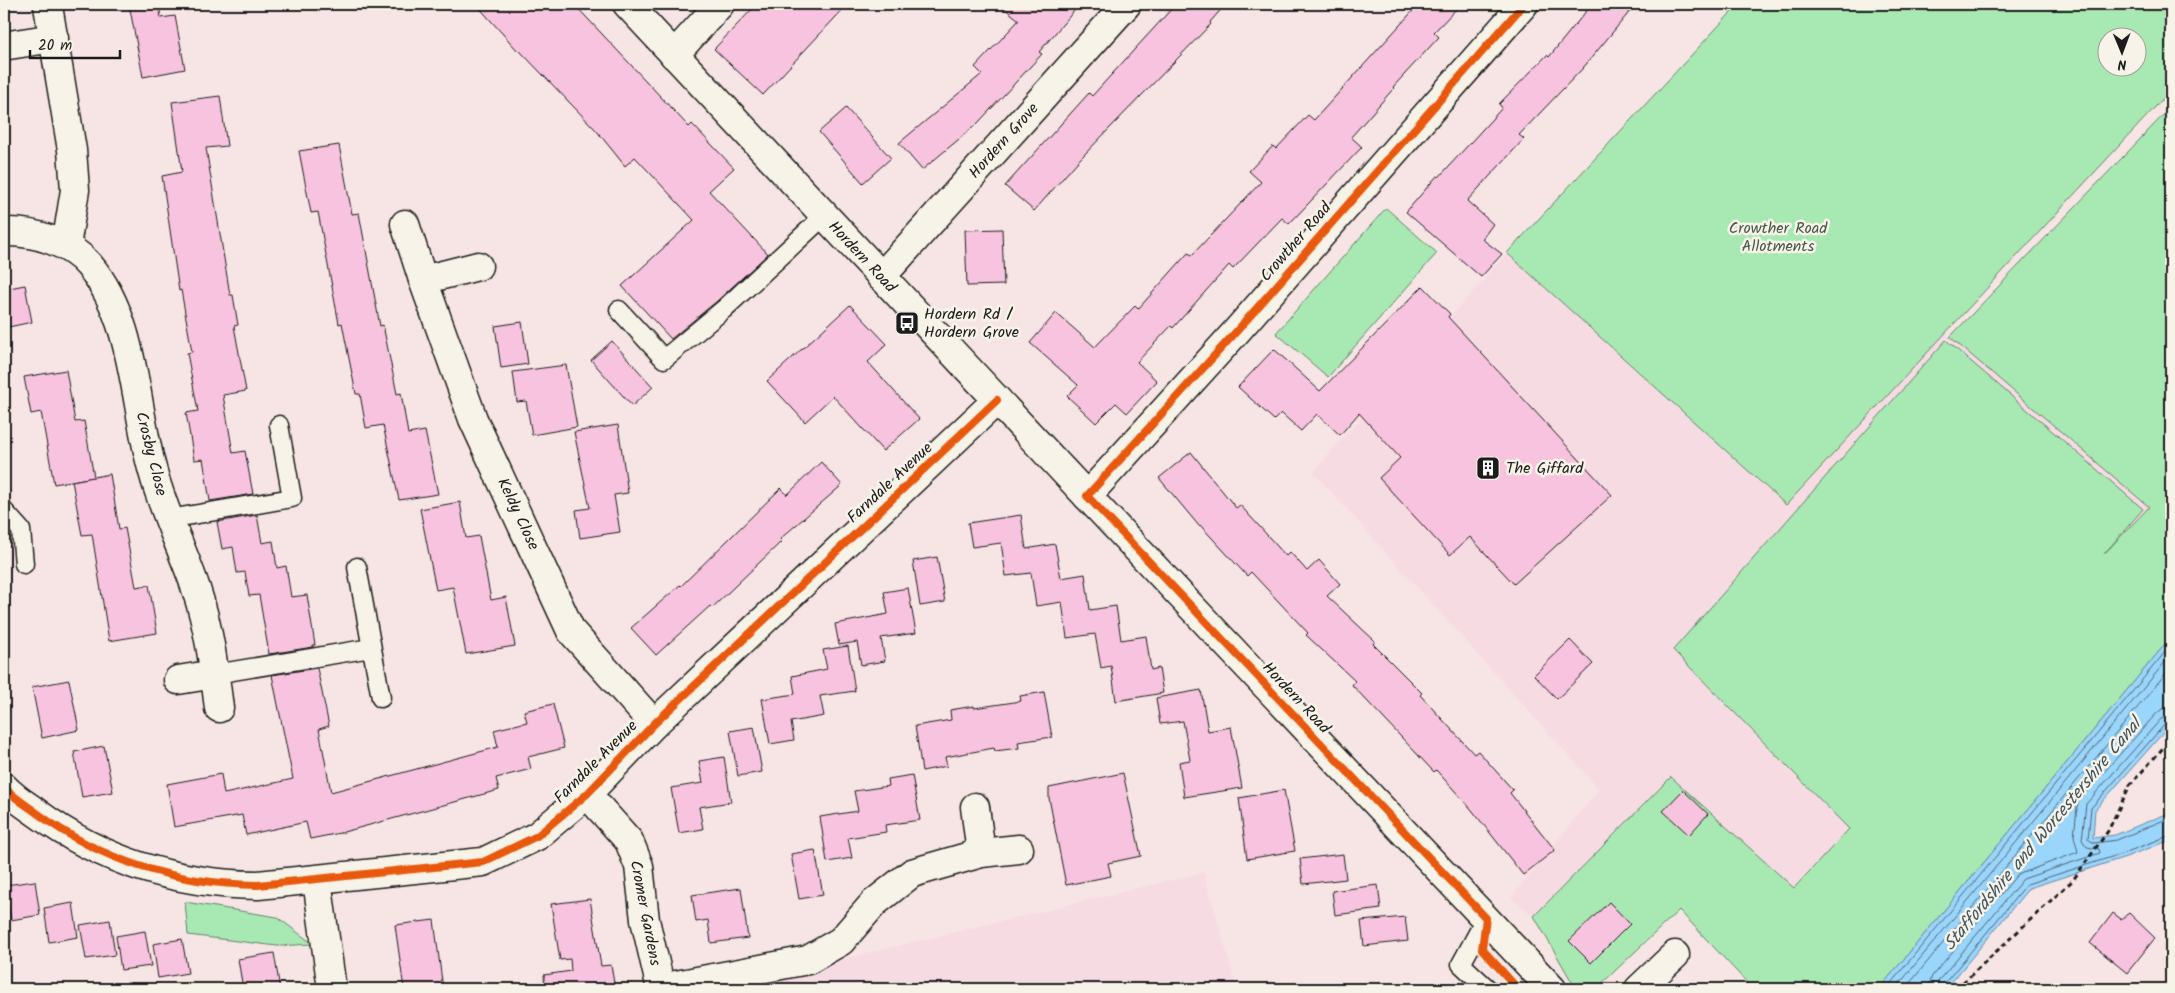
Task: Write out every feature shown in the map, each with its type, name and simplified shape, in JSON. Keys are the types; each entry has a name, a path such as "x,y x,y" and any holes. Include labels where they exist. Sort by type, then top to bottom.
{"street":[{"name":"Hordern Road","path":"627,4 1086,496 1552,989"},
{"path":"674,54 720,4"},
{"name":"Hordern Grove","path":"881,277 1127,4"},
{"name":"Crowther Road","path":"1086,496 1235,333 1524,4"},
{"path":"48,6 72,150 75,190 66,246"},
{"path":"9,45 54,38"},
{"name":"Keldy Close","path":"405,224 423,280 474,419 572,630 654,724"},
{"name":"Crosby Close","path":"4,232 37,236 66,246 88,265 105,289 122,327 153,472 197,590 208,634 219,708"},
{"path":"423,280 478,266"},
{"name":"Farndale Avenue","path":"4,787 50,822 85,844 130,864 185,879 222,885 258,885 317,880 483,862 538,836 587,794 654,724 997,400"},
{"path":"178,680 215,674"},
{"name":"Cromer Gardens","path":"587,794 629,841 639,866 646,920 660,988 808,960 841,940 874,903 912,873 981,853 1020,849"},
{"path":"975,807 981,853"},
{"path":"317,880 332,989"},
{"path":"1639,989 1676,955"}],"lane":[{"path":"619,310 664,359 724,309 824,216"},
{"path":"169,519 292,498 279,425"},
{"path":"4,511 20,530 24,564"},
{"path":"357,567 381,698"},
{"path":"215,674 371,648"},
{"path":"1486,918 1461,964 1488,989"}],"path":[{"path":"1956,989 2073,880 2108,831 2130,785 2171,739"}],"shaded area":[{"path":"1507,253 1786,505 1946,333 2149,507 1794,888 1671,777 1534,916 1511,898 1599,789 1313,472"},
{"path":"1204,872 1237,989 753,989 755,982"}],"green space":[{"name":"Crowther Road Allotments","path":"1739,4 2171,4 2171,90 1786,505 1507,253"},
{"path":"2171,107 2171,637 1879,989 1753,989 1679,910 1596,989 1576,989 1534,916 1671,777 1794,888 1849,829 1673,650 1946,340 2143,509 2104,554 2149,507 1950,337"},
{"path":"1386,208 1437,253 1328,377 1276,333"},
{"path":"185,902 277,917 313,944 277,946 188,935"}],"water":[{"name":"Staffordshire and Worcestershire Canal","path":"2171,637 2171,724 2095,810 2093,838 2115,835 2171,812 2171,840 2126,857 2029,888 1946,989 1879,989"}],"building":[{"path":"129,4 159,4 161,18 175,16 185,69 143,77"},
{"path":"476,4 574,4 689,127 692,124 734,168 709,191 768,254 717,301 671,339 622,286 694,220 635,157 625,166 596,130 518,51"},
{"path":"757,4 848,4 763,95 714,49"},
{"path":"999,4 1080,4 1039,52 1042,54 977,124 922,170 899,143 982,74 975,67 1019,20"},
{"path":"1176,4 1226,4 1210,22 1211,24 1078,161 1034,211 1005,186 1089,93 1092,96"},
{"path":"1419,4 1461,4 1434,32 1439,37 1393,87 1351,137 1362,147 1289,224 1282,218 1233,269 1229,265 1173,328 1171,326 1137,362 1157,381 1127,413 1116,403 1096,423 1067,396 1078,385 1030,343 1056,313 1095,347 1135,306 1138,309 1188,253 1192,255 1261,182 1249,171 1273,146 1276,149 1308,115 1314,120"},
{"path":"1592,4 1636,4 1583,68 1519,135 1524,139 1467,201 1493,224 1482,239 1502,254 1481,277 1406,212 1437,176 1439,177 1502,108 1499,104 1547,55 1549,57"},
{"path":"220,96 227,146 206,148 230,295 233,295 238,325 234,326 246,391 223,395 233,453 245,451 253,494 210,501 203,459 194,460 186,413 198,411 187,353 192,352 181,290 179,291 162,176 182,172 172,102"},
{"path":"846,108 891,158 863,183 819,132"},
{"path":"339,145 352,214 359,213 380,326 383,325 397,394 401,393 408,434 425,431 438,494 399,500 383,425 366,428 360,394 356,394 342,323 339,324 318,212 311,213 299,151"},
{"path":"1002,229 1004,285 967,286 965,230"},
{"path":"25,285 32,322 4,328 4,289"},
{"name":"The Giffard","path":"1423,286 1450,314 1448,317 1612,495 1514,584 1470,537 1450,555 1379,478 1400,458 1359,413 1340,435 1317,414 1301,431 1281,413 1274,420 1238,387 1274,349 1320,391"},
{"path":"850,305 887,344 868,362 919,419 883,451 833,396 805,422 767,381"},
{"path":"522,322 528,364 501,368 495,326"},
{"path":"612,341 653,387 632,406 591,360"},
{"path":"566,365 577,427 532,435 526,401 517,402 513,372"},
{"path":"66,370 75,422 84,421 94,477 54,484 41,412 31,414 24,377"},
{"path":"618,425 628,493 614,495 620,532 580,538 576,510 590,508 574,432"},
{"path":"1191,452 1236,508 1240,505 1286,556 1290,552 1307,571 1319,560 1340,584 1327,596 1375,641 1373,644 1422,693 1420,695 1474,754 1478,751 1513,790 1510,793 1555,850 1523,875 1472,810 1436,770 1434,772 1352,685 1355,681 1306,635 1308,633 1251,572 1247,576 1199,526 1159,478"},
{"path":"821,462 842,485 780,539 782,541 712,608 710,606 656,655 631,628 681,586 781,488 787,495"},
{"path":"110,474 119,529 125,528 136,587 149,585 157,633 109,641 92,534 82,535 72,481"},
{"path":"460,502 466,538 479,536 491,600 506,597 515,646 466,654 453,587 436,590 420,509"},
{"path":"257,515 262,543 273,541 277,568 286,566 291,597 307,595 315,645 313,647 269,654 259,595 249,596 245,572 237,573 233,547 222,549 217,522"},
{"path":"1021,515 1026,549 1055,544 1061,578 1085,574 1090,610 1116,606 1121,640 1146,636 1151,670 1159,668 1163,693 1116,701 1111,666 1101,668 1095,634 1067,638 1062,602 1036,606 1031,573 1006,576 1001,543 972,547 968,523"},
{"path":"937,557 945,602 920,606 913,561"},
{"path":"908,588 916,633 881,638 885,661 861,665 857,642 839,645 835,624 888,614 884,592"},
{"path":"1570,640 1593,664 1557,699 1534,675"},
{"path":"848,646 855,691 820,696 824,716 791,722 794,740 770,744 762,699 795,694 792,676 827,669 823,650"},
{"path":"317,668 329,726 319,729 331,792 498,747 494,730 527,722 524,711 553,704 564,748 528,757 531,769 496,778 499,790 340,833 310,839 306,822 246,835 242,815 174,827 167,784 221,774 224,794 293,779 272,675"},
{"path":"69,680 79,730 42,738 32,687"},
{"path":"1201,690 1208,731 1231,727 1242,788 1184,797 1179,762 1190,760 1183,721 1160,724 1156,698"},
{"path":"1044,692 1052,737 1018,742 1019,748 995,751 994,748 945,757 947,766 922,771 915,726 951,720 950,710 1021,701 1020,696"},
{"path":"754,727 762,772 738,776 730,731"},
{"path":"104,746 113,792 82,797 74,752"},
{"path":"724,757 731,802 699,807 703,829 679,833 671,788 703,783 699,761"},
{"path":"1123,773 1141,856 1108,863 1111,876 1066,885 1049,798 1049,788"},
{"path":"912,775 920,820 885,825 886,832 848,838 852,858 827,862 820,817 858,811 854,791 889,786 888,779"},
{"path":"1284,790 1295,851 1247,859 1239,798"},
{"path":"1683,790 1708,814 1689,835 1663,811"},
{"path":"815,850 823,895 799,899 791,854"},
{"path":"1343,854 1346,879 1303,884 1300,859"},
{"path":"35,881 40,915 11,920 5,885"},
{"path":"1378,885 1381,909 1335,915 1332,891"},
{"path":"741,888 748,938 711,943 708,920 696,922 692,895"},
{"path":"590,899 601,966 611,965 615,989 545,989 544,975 571,971 570,959 560,960 551,904"},
{"path":"1609,902 1630,924 1591,963 1569,941"},
{"path":"73,903 78,937 49,942 44,908"},
{"path":"2113,913 2121,919 2129,913 2155,938 2127,973 2090,943"},
{"path":"1405,917 1408,941 1364,946 1361,921"},
{"path":"110,920 115,955 86,959 80,925"},
{"path":"434,920 443,989 404,989 395,925"},
{"path":"145,931 151,966 121,970 116,936"},
{"path":"182,939 188,973 158,978 153,944"},
{"path":"274,953 280,989 243,989 238,959"}],"cycle path":[{"path":"1518,989 1482,949 1486,918 1087,496 1235,333 1524,4"},
{"path":"4,787 15,798 88,845 142,867 169,875 198,880 258,885 483,862 537,836 587,794 654,724 997,400"}],"place":[{"name":"Hordern Rd / Hordern Grove","path":"907,323"},
{"name":"The Giffard","path":"1488,468"}]}
